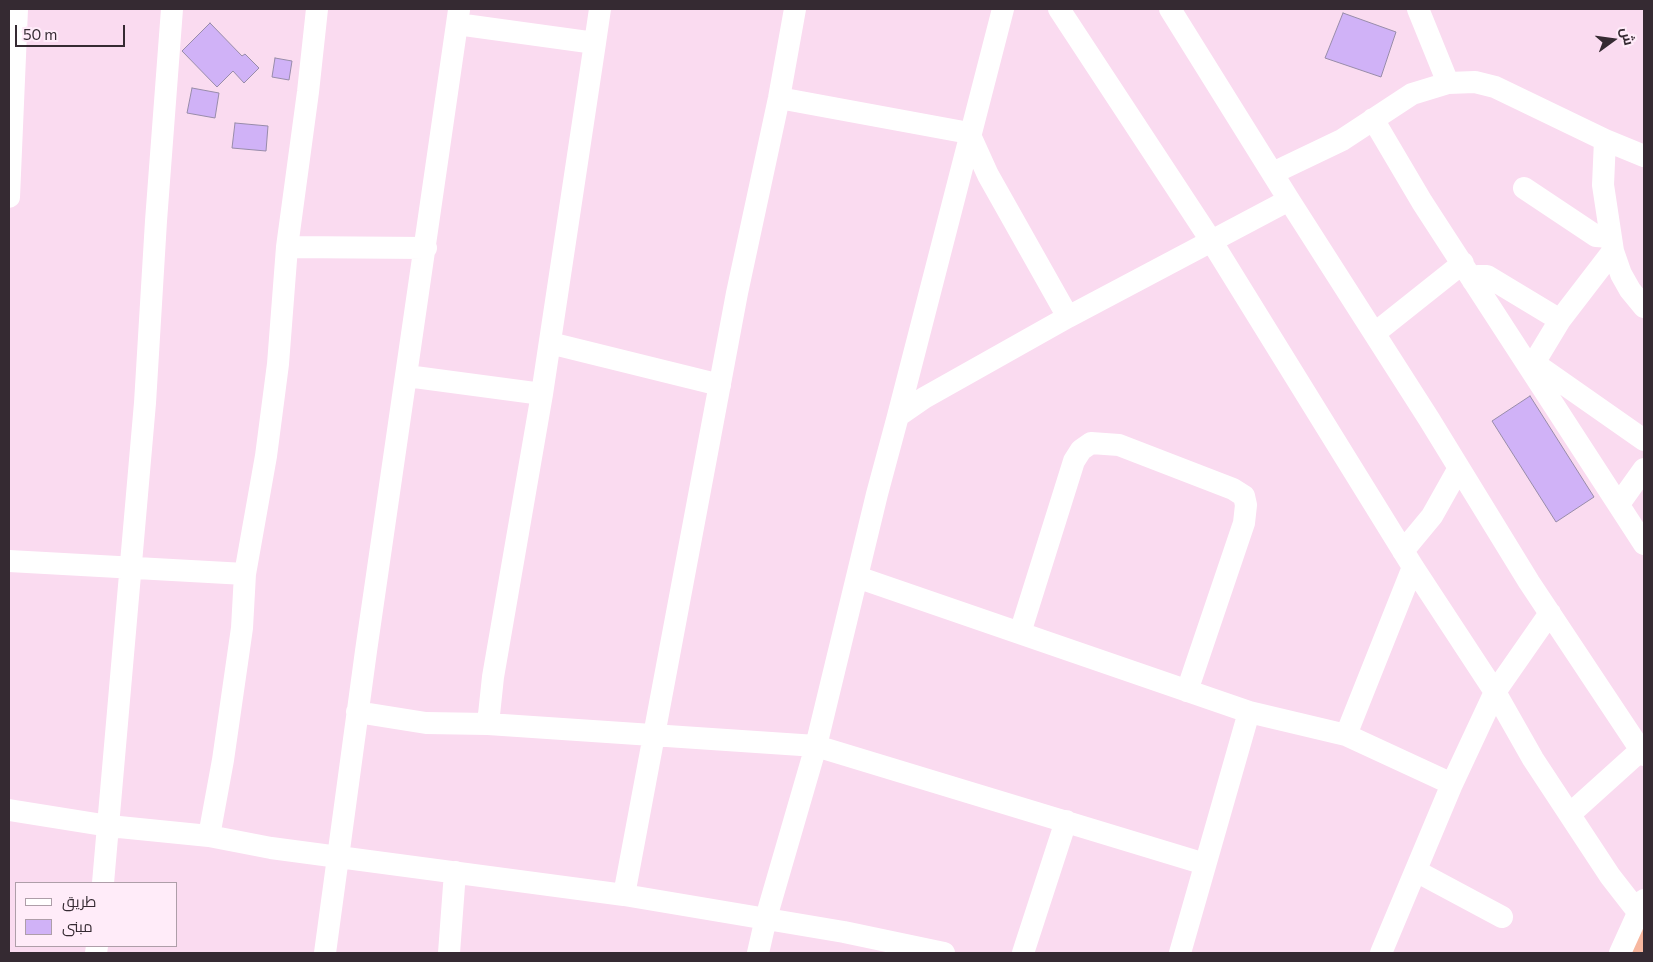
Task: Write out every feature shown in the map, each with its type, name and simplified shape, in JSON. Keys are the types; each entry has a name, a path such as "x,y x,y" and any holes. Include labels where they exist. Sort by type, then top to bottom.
{"street":[{"path":"9,197 17,9"},
{"path":"103,882 132,568 172,9"},
{"path":"209,836 223,760 242,628 245,574 266,456 277,373 287,247 317,9"},
{"path":"488,724 493,677 542,394 600,9"},
{"path":"624,895 739,284 779,98 795,9"},
{"path":"758,953 766,918 816,746 969,133 1002,9"},
{"path":"1059,9 1212,242 1408,559 1495,692 1533,759 1610,876 1641,905 1620,953"},
{"path":"1418,9 1448,83"},
{"path":"1173,10 1289,200 1550,612 1640,741 1570,814"},
{"path":"325,953 357,712 426,248 458,16 596,43"},
{"path":"1273,173 1342,140 1412,94 1448,83 1475,82 1495,87 1605,140 1644,156"},
{"path":"779,98 969,133"},
{"path":"1373,119 1422,202 1532,366 1644,544"},
{"path":"969,133 988,175 1068,317"},
{"path":"1605,140 1603,185 1612,244 1621,274 1630,290 1644,308"},
{"path":"1524,188 1596,236 1612,244"},
{"path":"898,416 924,398 1068,317 1289,200"},
{"path":"1532,366 1560,320 1612,244"},
{"path":"287,247 426,248"},
{"path":"1468,272 1478,276 1487,276 1560,320"},
{"path":"1375,334 1468,272"},
{"path":"550,343 720,384"},
{"path":"1532,366 1644,440"},
{"path":"406,376 542,394"},
{"path":"1020,633 1074,461 1081,450 1091,443 1119,445 1233,489 1244,496 1246,505 1244,523 1187,691"},
{"path":"1346,735 1408,559 1460,468"},
{"path":"1619,504 1644,469"},
{"path":"9,562 245,574"},
{"path":"857,577 1249,712 1346,735 1452,784"},
{"path":"1381,953 1452,784 1495,692 1550,612"},
{"path":"357,712 426,722 488,724 816,746 1205,864"},
{"path":"1180,953 1249,712"},
{"path":"9,810 109,826 209,836 339,857 624,895 766,918 944,953"},
{"path":"1023,953 1066,821"},
{"path":"1416,870 1502,917"},
{"path":"449,953 454,872"}],"shaded area":[{"path":"1644,912 1644,953 1625,953"}],"building":[{"path":"1343,13 1396,32 1381,77 1325,58"},
{"path":"210,23 242,56 245,54 259,68 244,83 233,71 217,87 182,51"},
{"path":"275,58 292,61 289,80 272,77"},
{"path":"192,88 219,93 215,118 187,113"},
{"path":"235,123 268,126 266,151 232,148"},
{"path":"1530,396 1594,497 1556,522 1492,421"}]}
